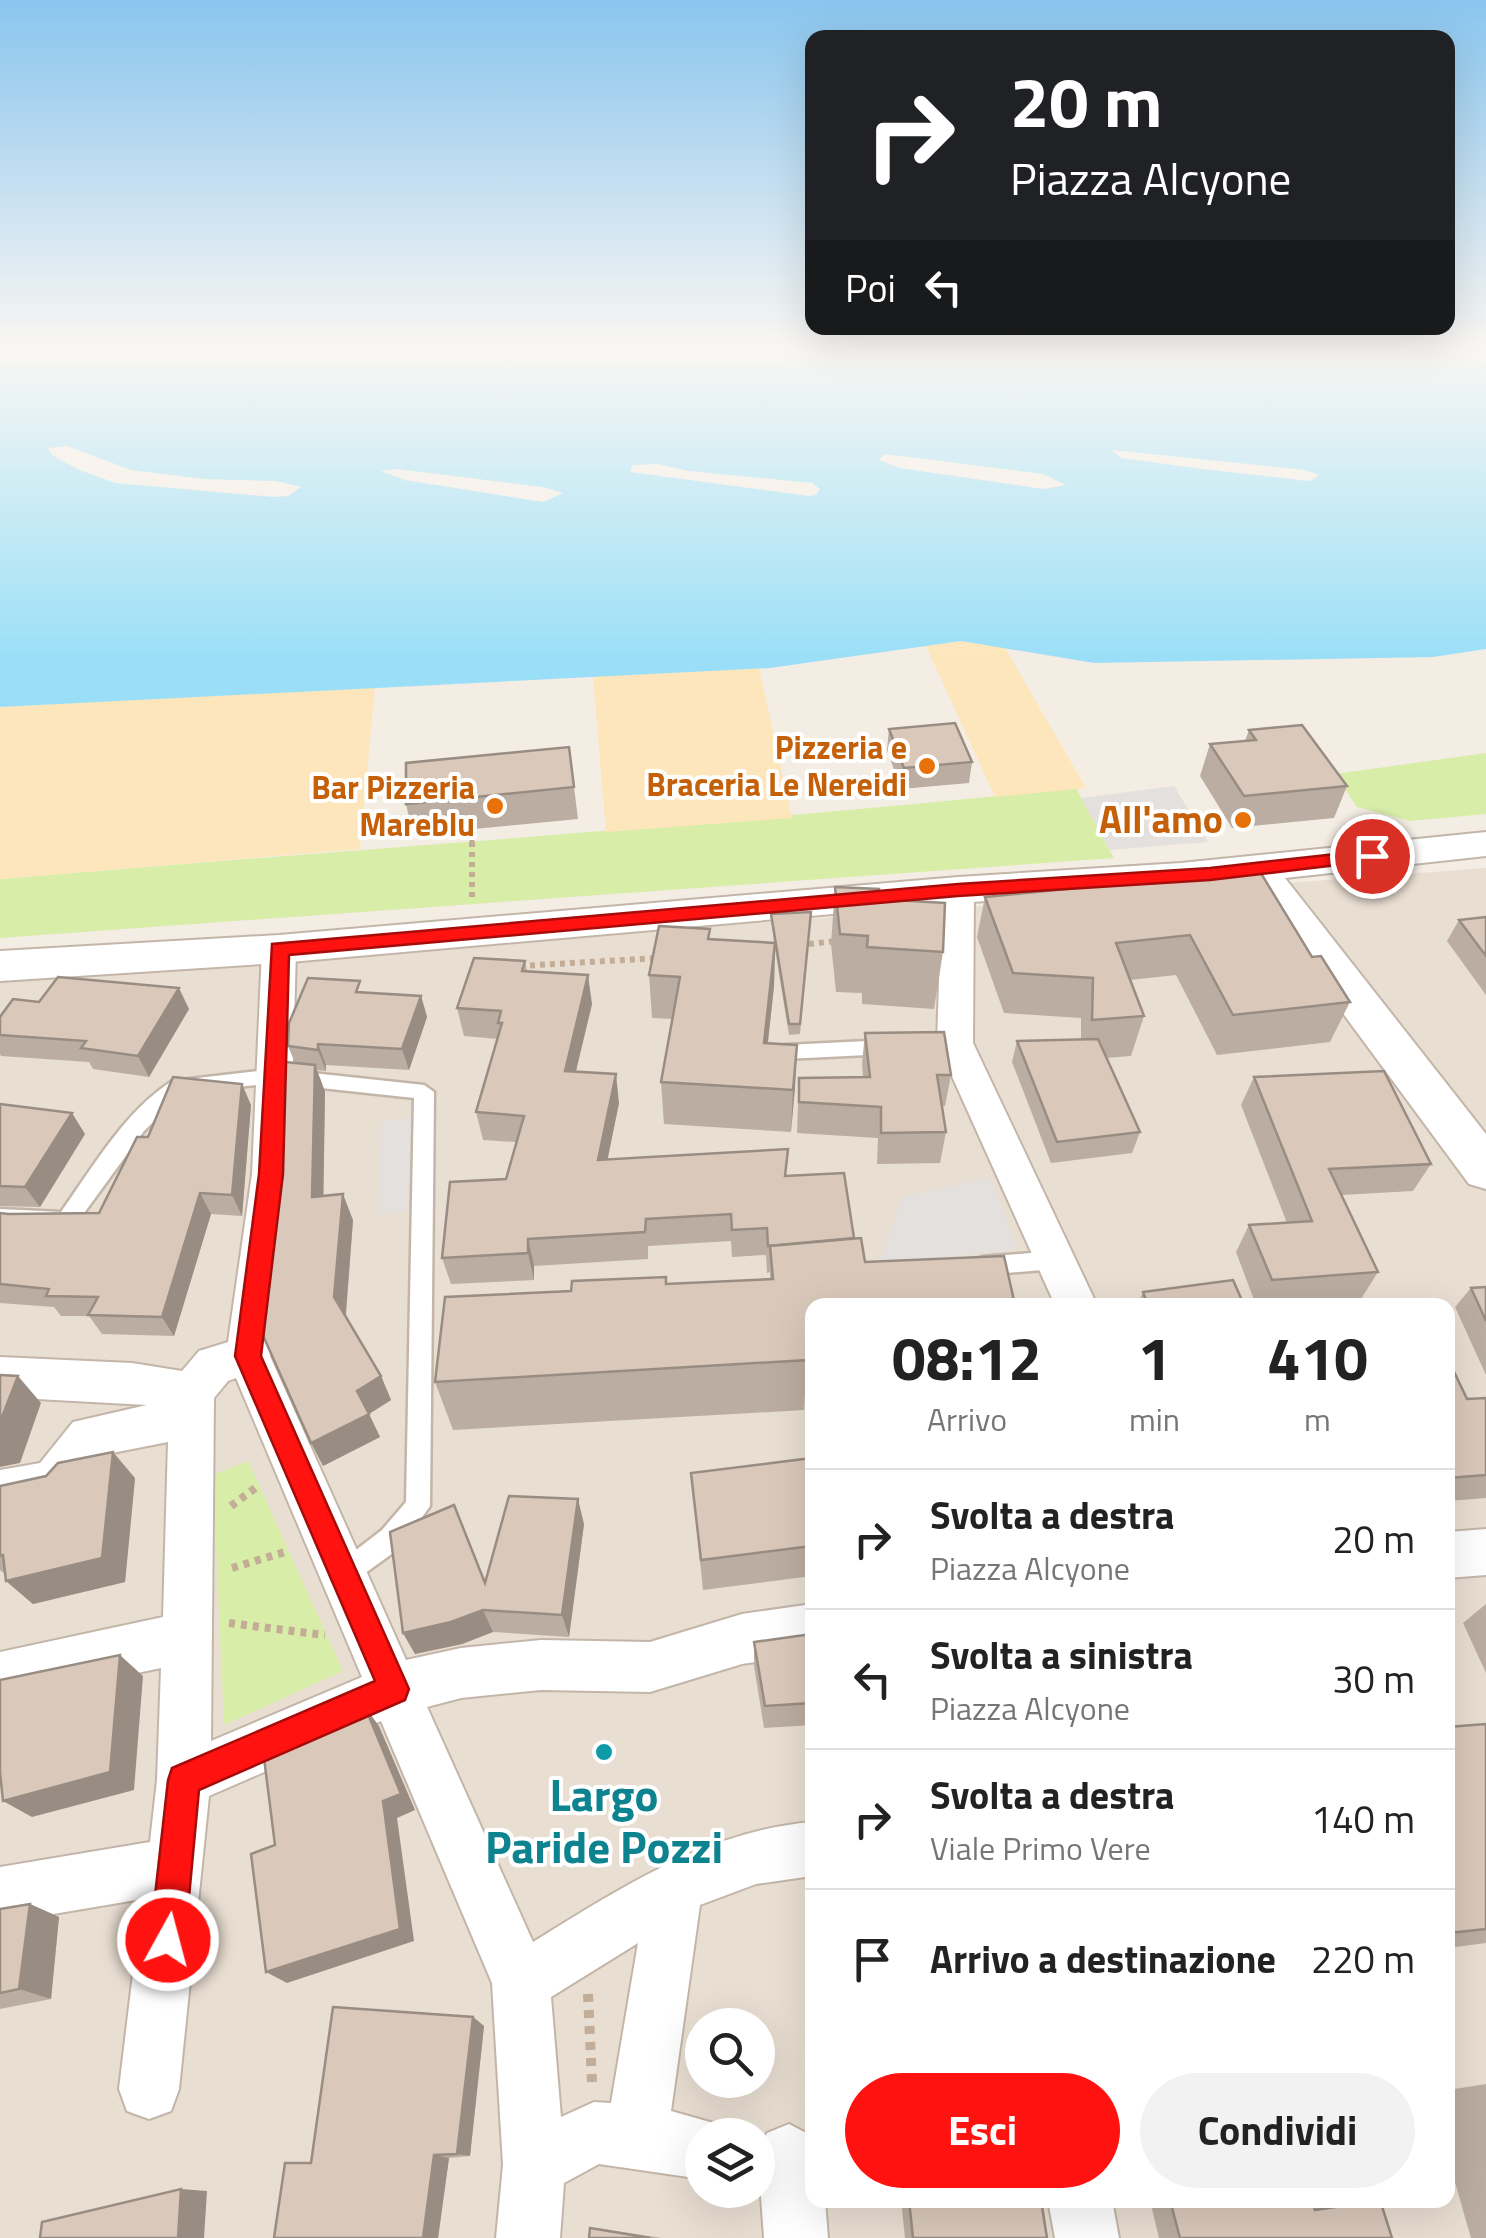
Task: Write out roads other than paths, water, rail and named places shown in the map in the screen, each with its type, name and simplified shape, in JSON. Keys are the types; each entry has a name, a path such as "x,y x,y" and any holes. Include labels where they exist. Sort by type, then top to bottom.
{"street":[{"path":"0,966 279,948 958,890 1258,870 1486,844"},
{"path":"1258,870 1480,1155"},
{"path":"958,890 936,1044 1073,1298"},
{"path":"279,948 271,1174 248,1356 521,1982 534,2164 528,2238"},
{"path":"148,2089 203,1630 191,1405 214,1365 248,1356"},
{"path":"0,1377 132,1384 191,1405"},
{"path":"0,1492 53,1483 89,1436 191,1405"},
{"path":"1455,1555 1486,1552"},
{"path":"0,1676 203,1630"},
{"path":"184,1780 394,1689 461,1673 541,1665 650,1667 742,1639 805,1630"},
{"path":"521,1982 676,1887 756,1856 805,1850"},
{"path":"0,1895 177,1866"},
{"path":"615,2134 676,1887"},
{"path":"534,2164 615,2134 685,2145"},
{"path":"786,2155 796,2238"},
{"path":"1081,2208 1087,2238"}],"lane":[{"path":"785,1052 936,1044"},
{"path":"0,1218 56,1222 68,1218 172,1089 275,1076 424,1092 430,1316 418,1506 391,1539 343,1576"},
{"path":"959,1268 1055,1260"}],"water":[{"path":"0,451 1486,451 1486,649 1433,657 1094,663 961,641 770,668 0,707"}],"place":[{"name":"Pizzeria e Braceria Le Nereidi","path":"927,766"},
{"name":"Bar Pizzeria Mareblu","path":"495,806"},
{"name":"All'amo","path":"1243,820"},
{"name":"Largo Paride Pozzi","path":"604,1752"}]}
